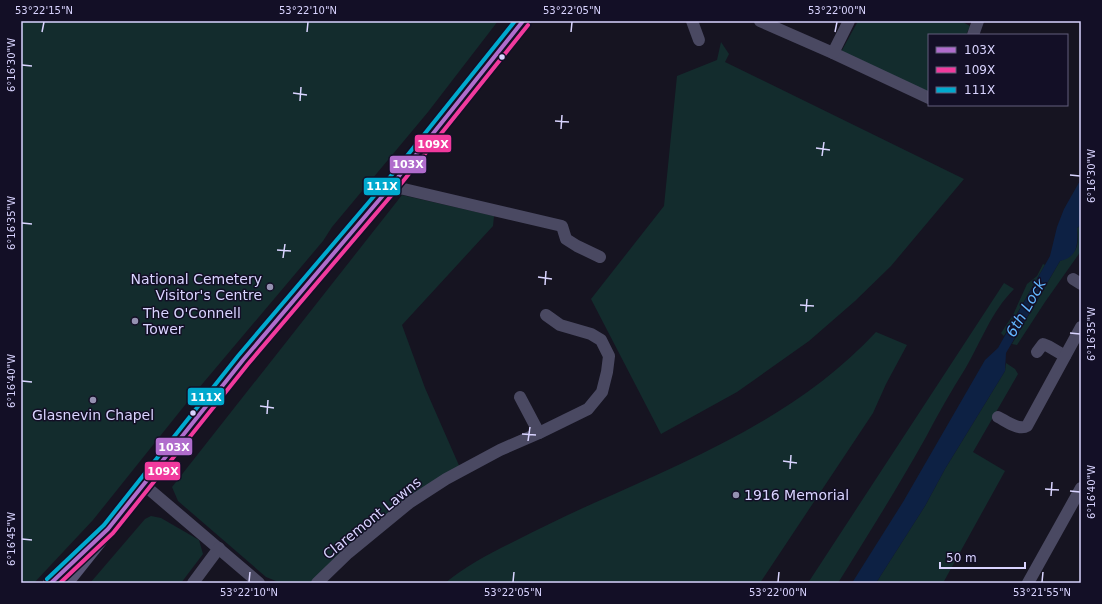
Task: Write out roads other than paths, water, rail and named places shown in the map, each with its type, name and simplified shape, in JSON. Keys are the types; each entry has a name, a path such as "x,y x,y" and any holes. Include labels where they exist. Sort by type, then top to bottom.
{"main road":[{"path":"65,583 248,354 391,186 523,21"},
{"path":"51,583 108,529"}],"street":[{"path":"692,21 699,40"},
{"path":"760,21 928,98"},
{"path":"833,53 849,21"},
{"path":"973,34 977,21"},
{"path":"391,186 562,226 566,239 576,246 600,257"},
{"name":"Claremont Lawns","path":"317,583 348,553 409,503 461,470 588,409 602,392 605,380 609,356 602,340 591,334 560,325 546,314"},
{"path":"998,417 1019,428 1027,426 1081,326"},
{"path":"1037,352 1043,344 1064,356"},
{"path":"520,397 539,433"},
{"path":"143,484 259,583"},
{"path":"1028,583 1081,488"},
{"path":"193,583 219,548"}],"water":[{"name":"6th Lock","path":"1081,179 1081,225 1077,228 1077,244 1074,253 1066,259 1060,261 1006,353 1005,371 945,469 925,506 876,583 852,583 903,502 985,360 998,348 1050,256 1057,227 1064,209"}],"place":[{"name":"National Cemetery Visitor's Centre","path":"270,287"},
{"name":"The O'Connell Tower","path":"135,321"},
{"name":"Glasnevin Chapel","path":"93,400"},
{"name":"1916 Memorial","path":"736,495"}]}
